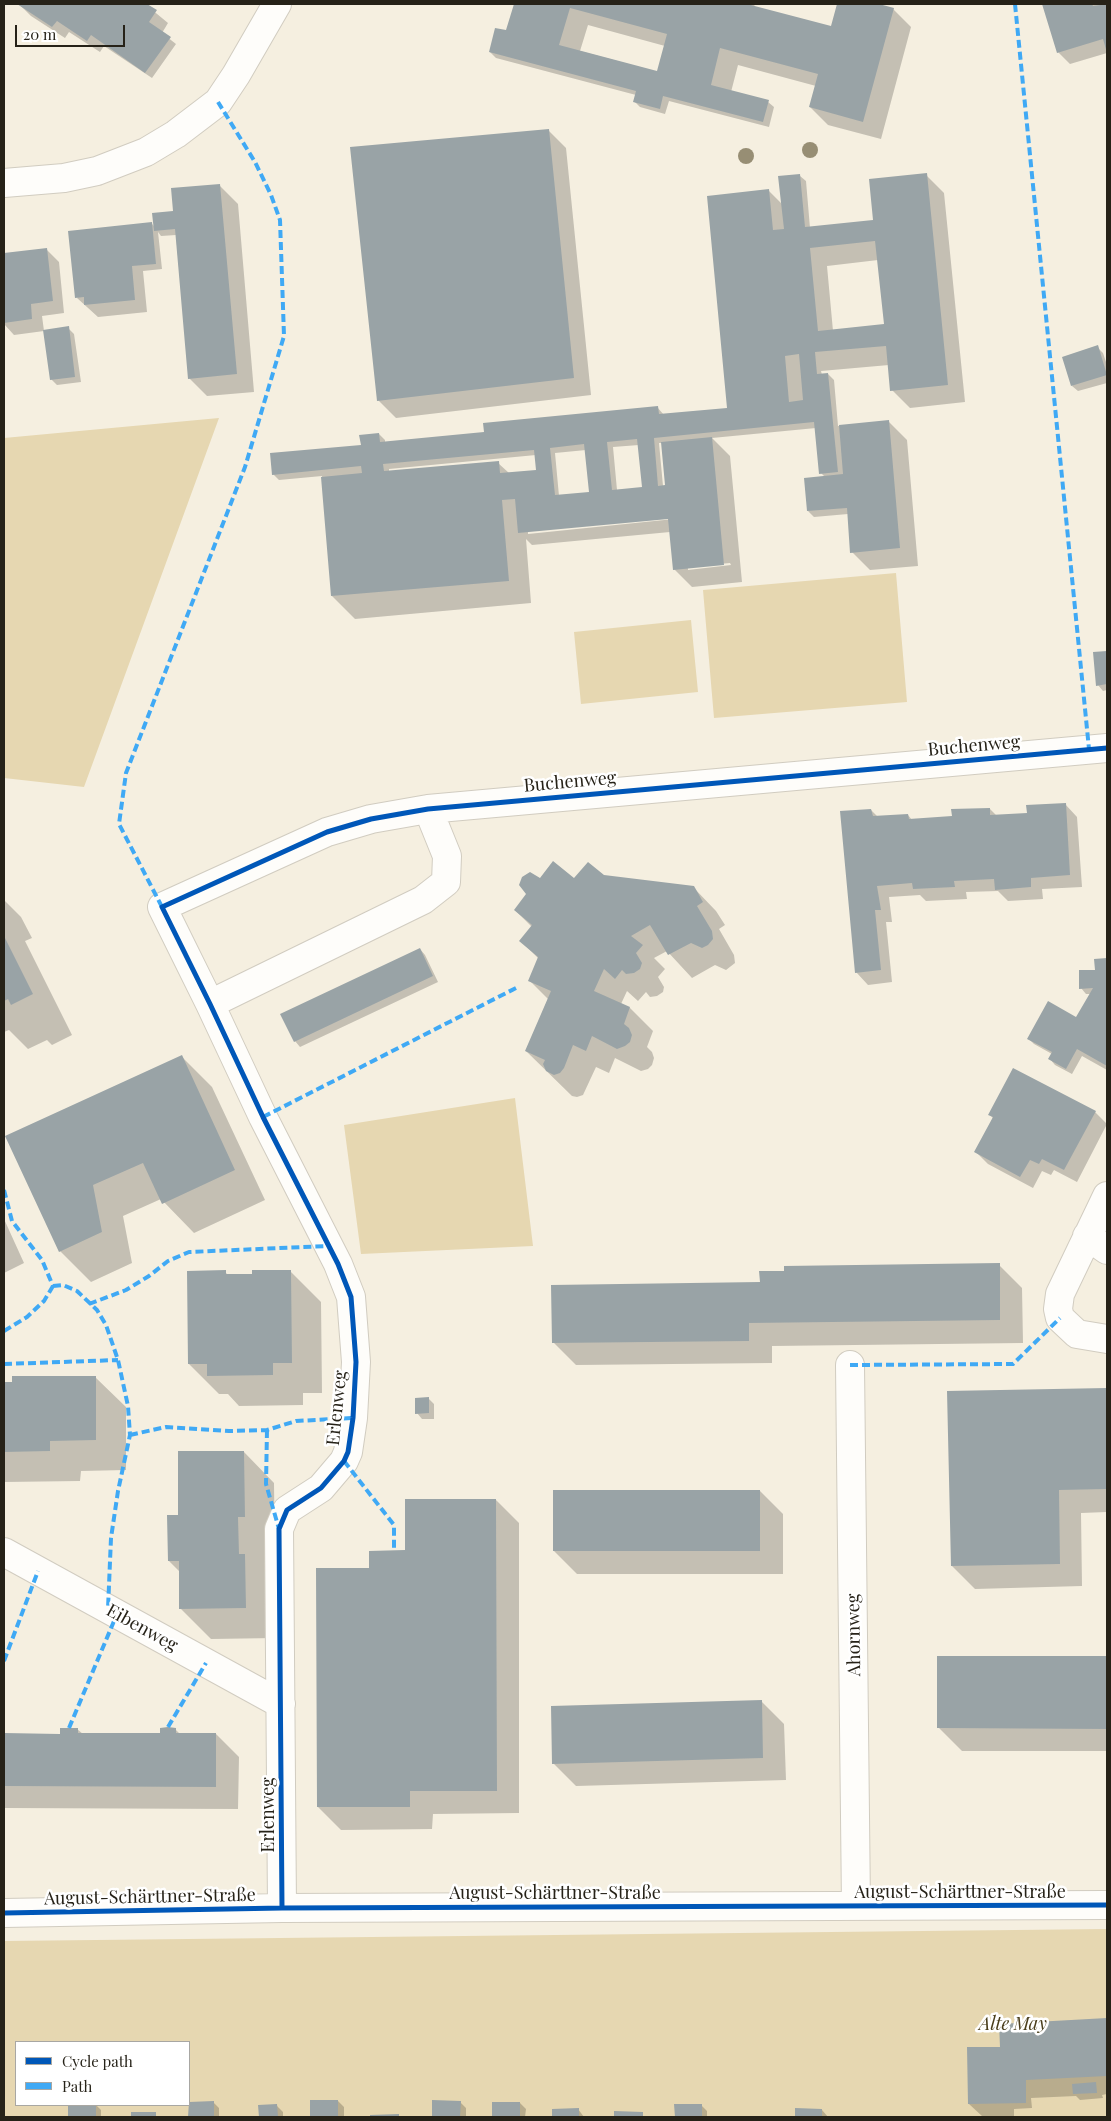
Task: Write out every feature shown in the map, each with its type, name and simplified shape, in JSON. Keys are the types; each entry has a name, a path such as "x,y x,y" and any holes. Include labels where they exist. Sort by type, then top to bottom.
{"street":[{"path":"4,183 64,178 97,171 146,152 176,134 218,102 278,4"},
{"name":"Buchenweg","path":"210,1004 162,907 327,832 371,819 428,809 1107,748"},
{"path":"210,1004 423,900 446,882 447,856 428,809"},
{"name":"Erlenweg","path":"210,1004 263,1116 338,1264 351,1296 354,1326 356,1362 354,1408 348,1452 321,1488 287,1510 279,1529 282,1908"},
{"path":"1107,1196 1097,1243 1060,1294 1058,1309 1060,1318 1078,1334 1107,1339"},
{"name":"Ahornweg","path":"850,1365 856,1906"},
{"name":"Eibenweg","path":"4,1552 281,1704"},
{"name":"August-Schärttner-Straße","path":"4,1913 282,1908 1107,1905"}],"green space":[{"path":"219,418 84,787 4,778 4,438"},
{"path":"896,573 907,702 714,718 703,590"},
{"path":"691,620 698,692 581,704 574,632"},
{"path":"515,1098 533,1246 361,1254 344,1125"},
{"name":"Alte May","path":"1107,1929 1107,2117 4,2117 4,1941"}],"building":[{"path":"17,4 147,4 157,10 149,22 171,37 145,73 91,35 87,41 57,21 52,27"},
{"path":"514,4 747,4 831,26 837,4 879,4 894,8 863,122 809,107 818,74 720,48 711,85 769,100 763,122 663,96 660,109 633,102 636,91 489,52 495,28 506,30","holes":["570,8 667,34 657,71 559,45"]},
{"path":"1042,4 1092,4 1093,6 1107,4 1107,53 1103,39 1057,53"},
{"path":"549,129 574,378 377,401 350,147"},
{"path":"927,173 948,385 890,391 886,346 815,352 817,374 828,373 838,472 819,474 814,422 654,438 658,486 665,485 661,442 712,437 724,565 673,570 668,519 518,533 515,499 502,500 509,581 331,596 321,477 362,473 361,466 272,475 270,453 361,445 359,435 379,433 380,442 484,432 483,423 658,406 659,414 727,408 707,196 769,189 773,230 784,229 778,176 800,174 805,227 873,220 869,179","holes":["875,241 884,324 818,331 810,248","799,354 803,400 789,402 785,356","637,439 642,487 612,490 607,442","584,444 589,492 555,495 550,448","534,450 536,470 500,473 499,461 384,471 383,464"]},
{"path":"220,184 237,374 188,379 175,229 154,231 152,213 173,211 171,188"},
{"path":"152,222 156,264 132,266 135,300 84,305 84,297 75,298 68,231"},
{"path":"47,248 53,301 31,304 32,319 4,323 4,253"},
{"path":"69,326 75,377 50,380 43,330"},
{"path":"1098,345 1107,375 1071,386 1062,357"},
{"path":"889,420 900,548 850,553 847,508 807,511 804,478 843,474 839,425"},
{"path":"1107,651 1107,684 1096,686 1093,652"},
{"path":"1066,803 1070,875 1031,878 1031,887 995,890 994,879 954,881 955,887 913,889 912,883 877,886 881,910 875,910 881,970 855,973 840,811 871,809 873,816 908,814 909,819 952,816 951,809 990,808 990,815 1027,813 1026,805"},
{"path":"553,861 574,878 588,862 604,875 694,886 703,902 697,906 712,931 713,939 702,948 691,943 668,955 650,925 631,936 643,945 636,953 642,963 640,969 634,973 626,974 622,970 615,979 604,969 594,991 630,1007 624,1024 629,1028 632,1035 630,1042 617,1049 592,1036 586,1051 573,1045 564,1068 560,1073 554,1075 546,1071 543,1064 545,1060 525,1051 551,991 528,981 538,957 519,941 532,925 514,910 526,894 519,885 522,877 530,872 540,878"},
{"path":"4,936 33,994 11,1005 8,999 4,1001"},
{"path":"420,948 433,976 294,1042 280,1014"},
{"path":"1107,958 1107,1066 1077,1049 1066,1069 1048,1059 1052,1052 1027,1039 1048,1001 1076,1017 1093,988 1079,989 1079,970 1095,970 1094,959"},
{"path":"182,1055 235,1170 162,1204 143,1163 93,1185 102,1232 59,1252 5,1136"},
{"path":"1013,1068 1096,1111 1064,1170 1042,1159 1039,1164 1030,1160 1020,1177 974,1152 993,1117 988,1115"},
{"path":"1000,1263 1000,1320 749,1323 749,1341 552,1343 551,1285 760,1282 759,1271 784,1271 784,1266"},
{"path":"226,1270 226,1274 252,1274 252,1270 291,1270 292,1363 273,1363 273,1375 207,1376 207,1364 188,1364 187,1271"},
{"path":"12,1376 96,1376 96,1440 50,1441 50,1451 4,1452 4,1382 12,1382"},
{"path":"1107,1388 1107,1489 1059,1490 1060,1564 951,1566 947,1391"},
{"path":"429,1397 429,1413 415,1414 415,1398"},
{"path":"178,1451 244,1451 245,1517 238,1517 239,1554 245,1554 246,1608 179,1609 179,1561 168,1561 167,1515 178,1515"},
{"path":"553,1490 760,1490 760,1551 553,1551"},
{"path":"405,1499 496,1499 497,1791 410,1791 410,1807 317,1807 316,1568 369,1568 369,1551 405,1550"},
{"path":"937,1656 1107,1656 1107,1729 937,1728"},
{"path":"762,1700 763,1758 552,1764 551,1706"},
{"path":"60,1728 78,1728 78,1733 160,1733 160,1728 176,1728 176,1733 216,1733 216,1787 4,1786 4,1733 60,1734"},
{"path":"1107,2018 1107,2076 1026,2080 1026,2103 968,2104 967,2047 1000,2047 999,2024"},
{"path":"1096,2082 1097,2093 1073,2094 1072,2084"},
{"path":"310,2100 338,2100 338,2117 310,2117"},
{"path":"432,2100 461,2101 460,2117 432,2117"},
{"path":"214,2101 214,2117 188,2117 190,2102"},
{"path":"492,2102 520,2102 520,2117 492,2117"},
{"path":"277,2104 278,2117 259,2117 258,2105"},
{"path":"674,2104 702,2104 702,2117 675,2117"},
{"path":"68,2106 96,2106 96,2117 68,2117"},
{"path":"579,2108 579,2117 552,2117 552,2109"},
{"path":"795,2108 822,2109 822,2117 795,2117"},
{"path":"614,2111 643,2112 643,2117 614,2117"},
{"path":"131,2112 156,2112 156,2117 131,2117"},
{"path":"399,2114 399,2117 370,2117 370,2115"}],"marked path":[{"path":"1015,4 1089,749"},
{"path":"162,907 119,824 126,773 245,467 284,336 280,220 271,195 255,162 218,102"},
{"path":"263,1117 516,988"},
{"path":"4,1190 12,1221 42,1260 53,1286"},
{"path":"89,1304 126,1290 149,1276 168,1261 189,1252 328,1246"},
{"path":"53,1286 63,1285 77,1291 97,1310 106,1325 118,1360 128,1406 130,1435 118,1491 111,1538 108,1609"},
{"path":"4,1331 27,1317 44,1301 53,1286"},
{"path":"850,1365 1013,1364 1060,1318"},
{"path":"4,1364 118,1360"},
{"path":"130,1435 166,1427 229,1431 267,1430 296,1421 353,1418"},
{"path":"267,1430 266,1484 279,1529"},
{"path":"344,1461 394,1525 394,1550"},
{"path":"4,1661 38,1571"},
{"path":"69,1728 117,1614"},
{"path":"168,1727 206,1663"}],"cycle path":[{"path":"282,1908 279,1529 287,1510 321,1488 344,1461 348,1452 353,1418 356,1362 351,1297 338,1264 263,1117 162,907 327,832 371,819 428,809 1107,748"},
{"path":"4,1913 282,1908 1107,1905"}]}
